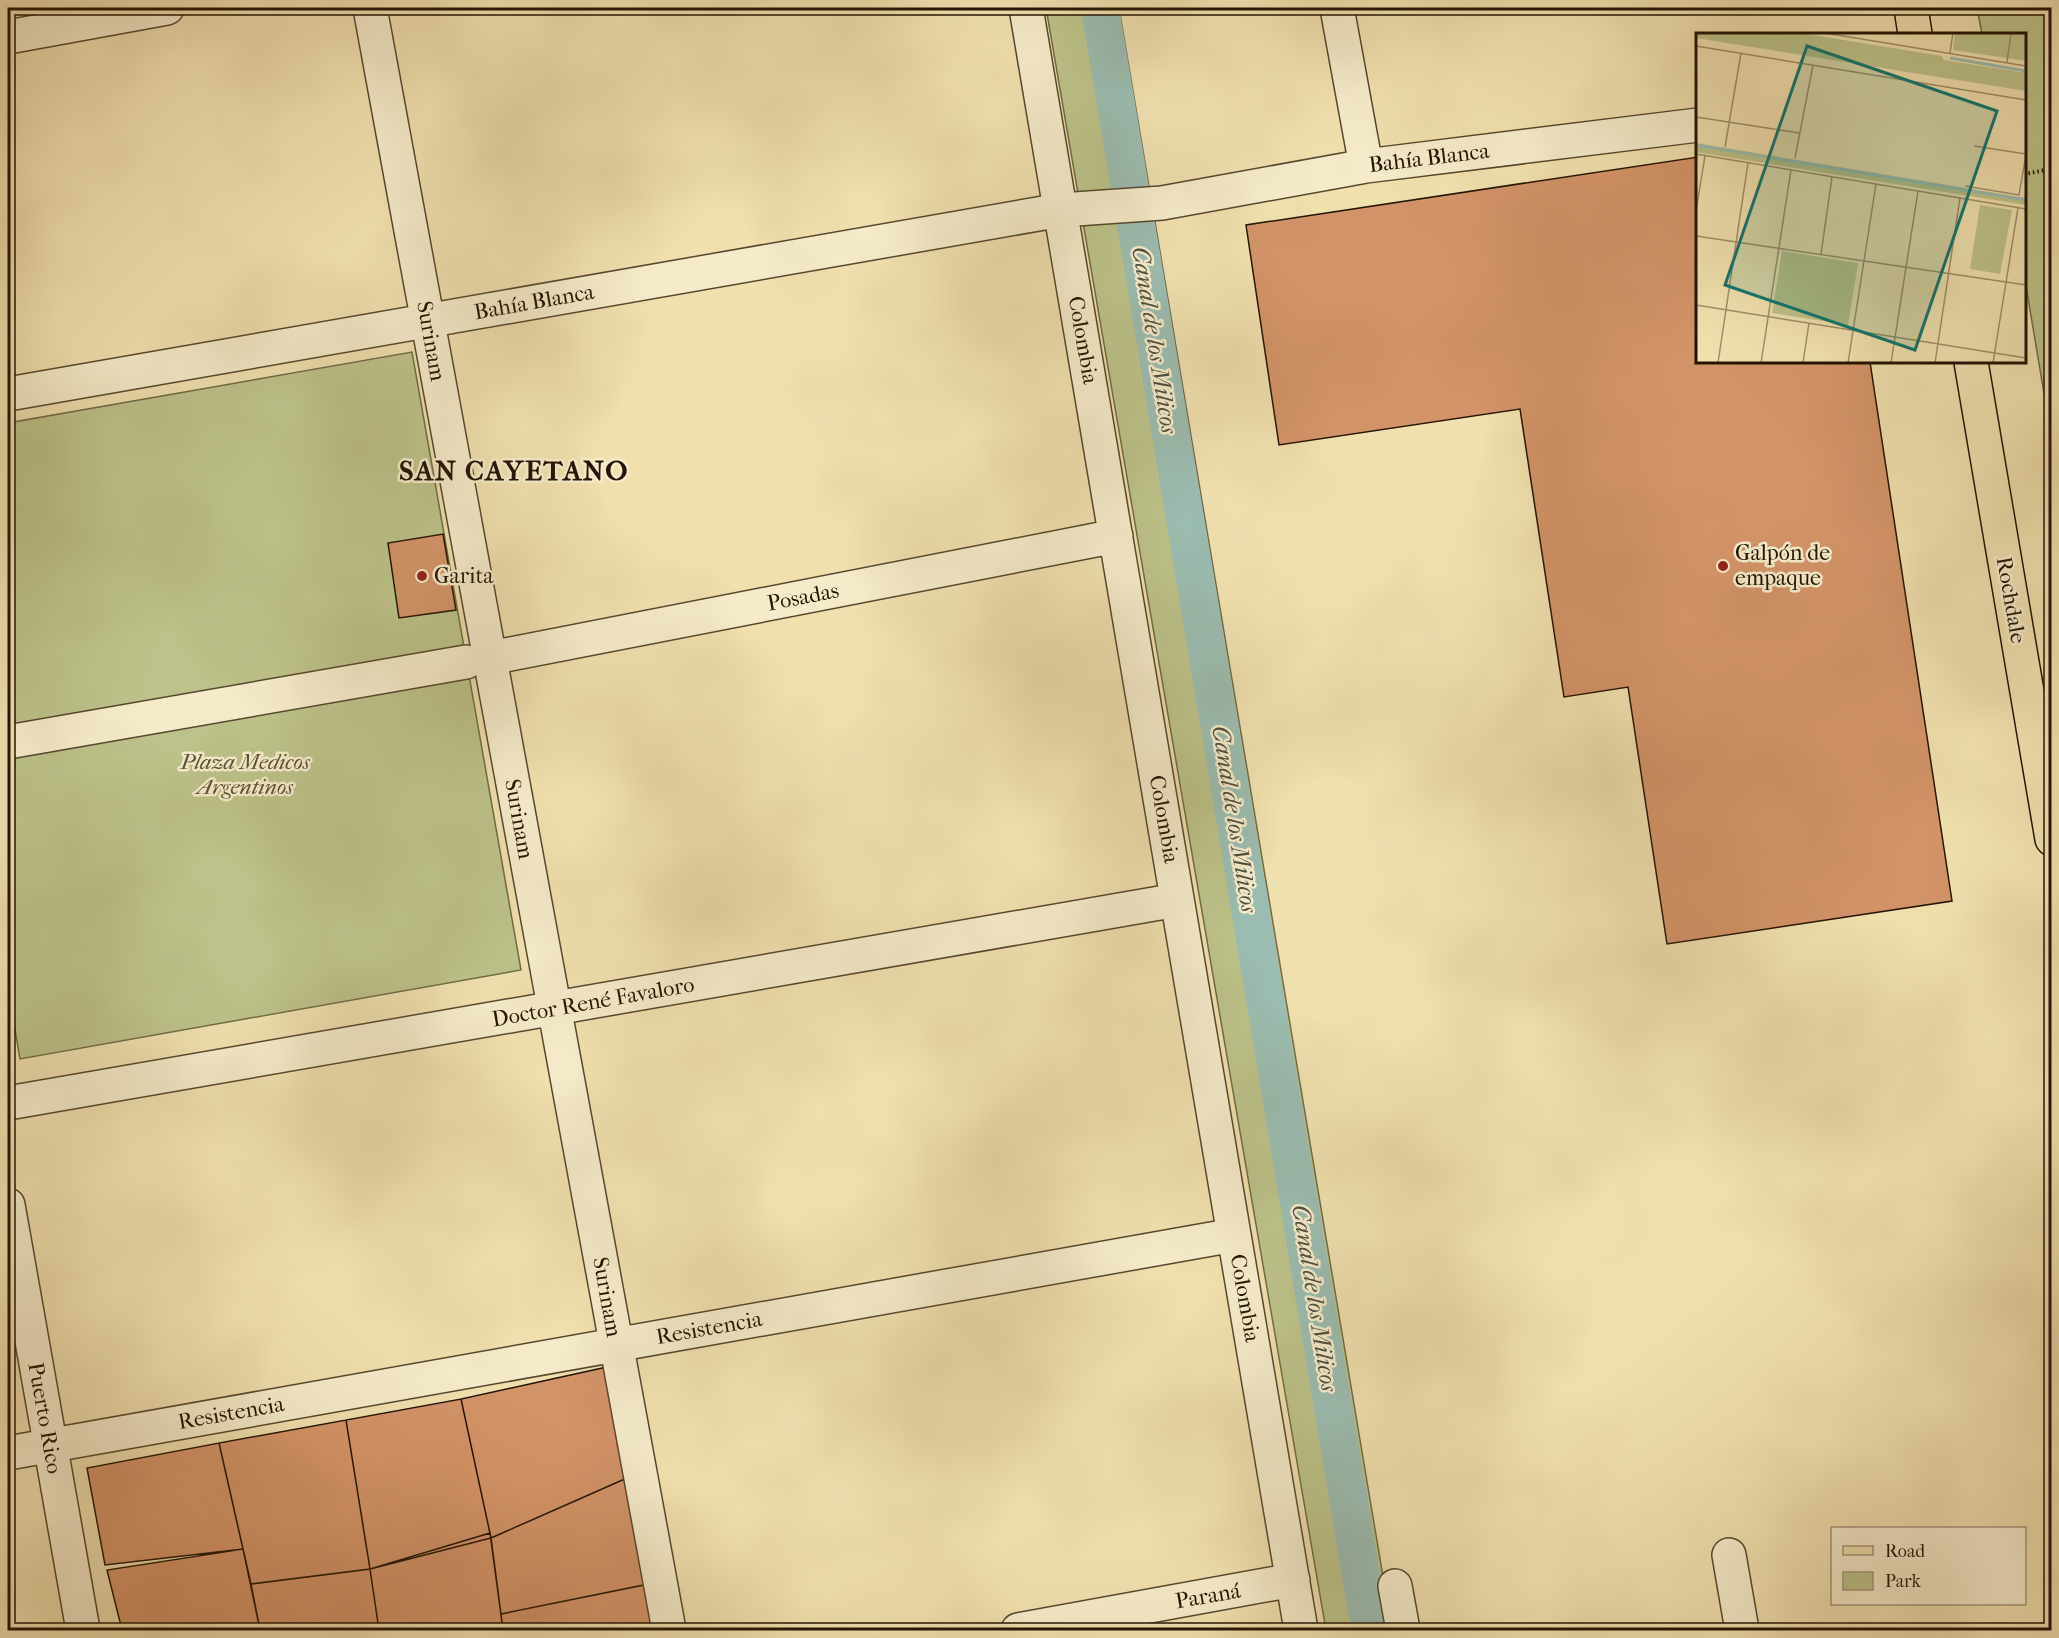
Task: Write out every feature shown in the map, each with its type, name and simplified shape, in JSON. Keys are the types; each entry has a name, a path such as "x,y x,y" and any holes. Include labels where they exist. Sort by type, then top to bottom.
{"main road":[{"path":"1911,8 1915,33"},
{"name":"Rochdale","path":"1971,363 2052,839"}],"street":[{"path":"8,37 167,8"},
{"name":"Surinam","path":"370,8 428,321 478,660 554,1009 669,1630"},
{"name":"Colombia","path":"1026,8 1301,1630"},
{"path":"1337,8 1366,166"},
{"name":"Bahía Blanca","path":"8,394 1061,210 1143,204 1366,166 1696,125"},
{"name":"Posadas","path":"8,742 478,660 1116,536"},
{"name":"Doctor René Favaloro","path":"8,1102 1178,900"},
{"name":"Puerto Rico","path":"8,1205 83,1630"},
{"name":"Resistencia","path":"8,1453 1234,1235"},
{"path":"1729,1555 1742,1630"},
{"name":"Paraná","path":"1018,1630 1293,1580"},
{"path":"1395,1587 1402,1630"}],"path":[{"path":"2026,174 2052,169"}],"green space":[{"path":"1046,8 1119,8 1392,1630 1326,1630"},
{"path":"1977,8 2051,8 2051,435 2026,286 2026,33 1982,33"},
{"name":"Plaza Medicos Argentinos","path":"412,352 521,970 20,1059 8,988 8,423"}],"building":[{"name":"Galpón de empaque","path":"1696,157 1696,363 1870,363 1952,901 1667,944 1628,687 1564,697 1520,409 1279,445 1246,225"},
{"name":"Garita","path":"443,534 456,610 399,618 388,543"},
{"path":"607,1367 627,1478 491,1538 461,1399"},
{"path":"461,1399 491,1538 370,1569 346,1420"},
{"path":"346,1420 370,1569 251,1584 219,1443"},
{"path":"219,1443 243,1549 105,1565 87,1468"},
{"path":"627,1478 644,1585 501,1614 491,1538"},
{"path":"490,1533 503,1630 379,1630 370,1569"},
{"path":"243,1549 260,1630 122,1630 107,1570"},
{"path":"370,1569 379,1630 260,1630 251,1584"},
{"path":"644,1585 653,1630 503,1630 501,1614"}],"waterway":[{"name":"Canal de los Milicos","path":"1100,8 1370,1630"}],"place":[{"name":"Galpón de empaque","path":"1723,566"},
{"name":"Garita","path":"422,576"}],"district":[{"name":"SAN CAYETANO","path":"514,470"}]}
